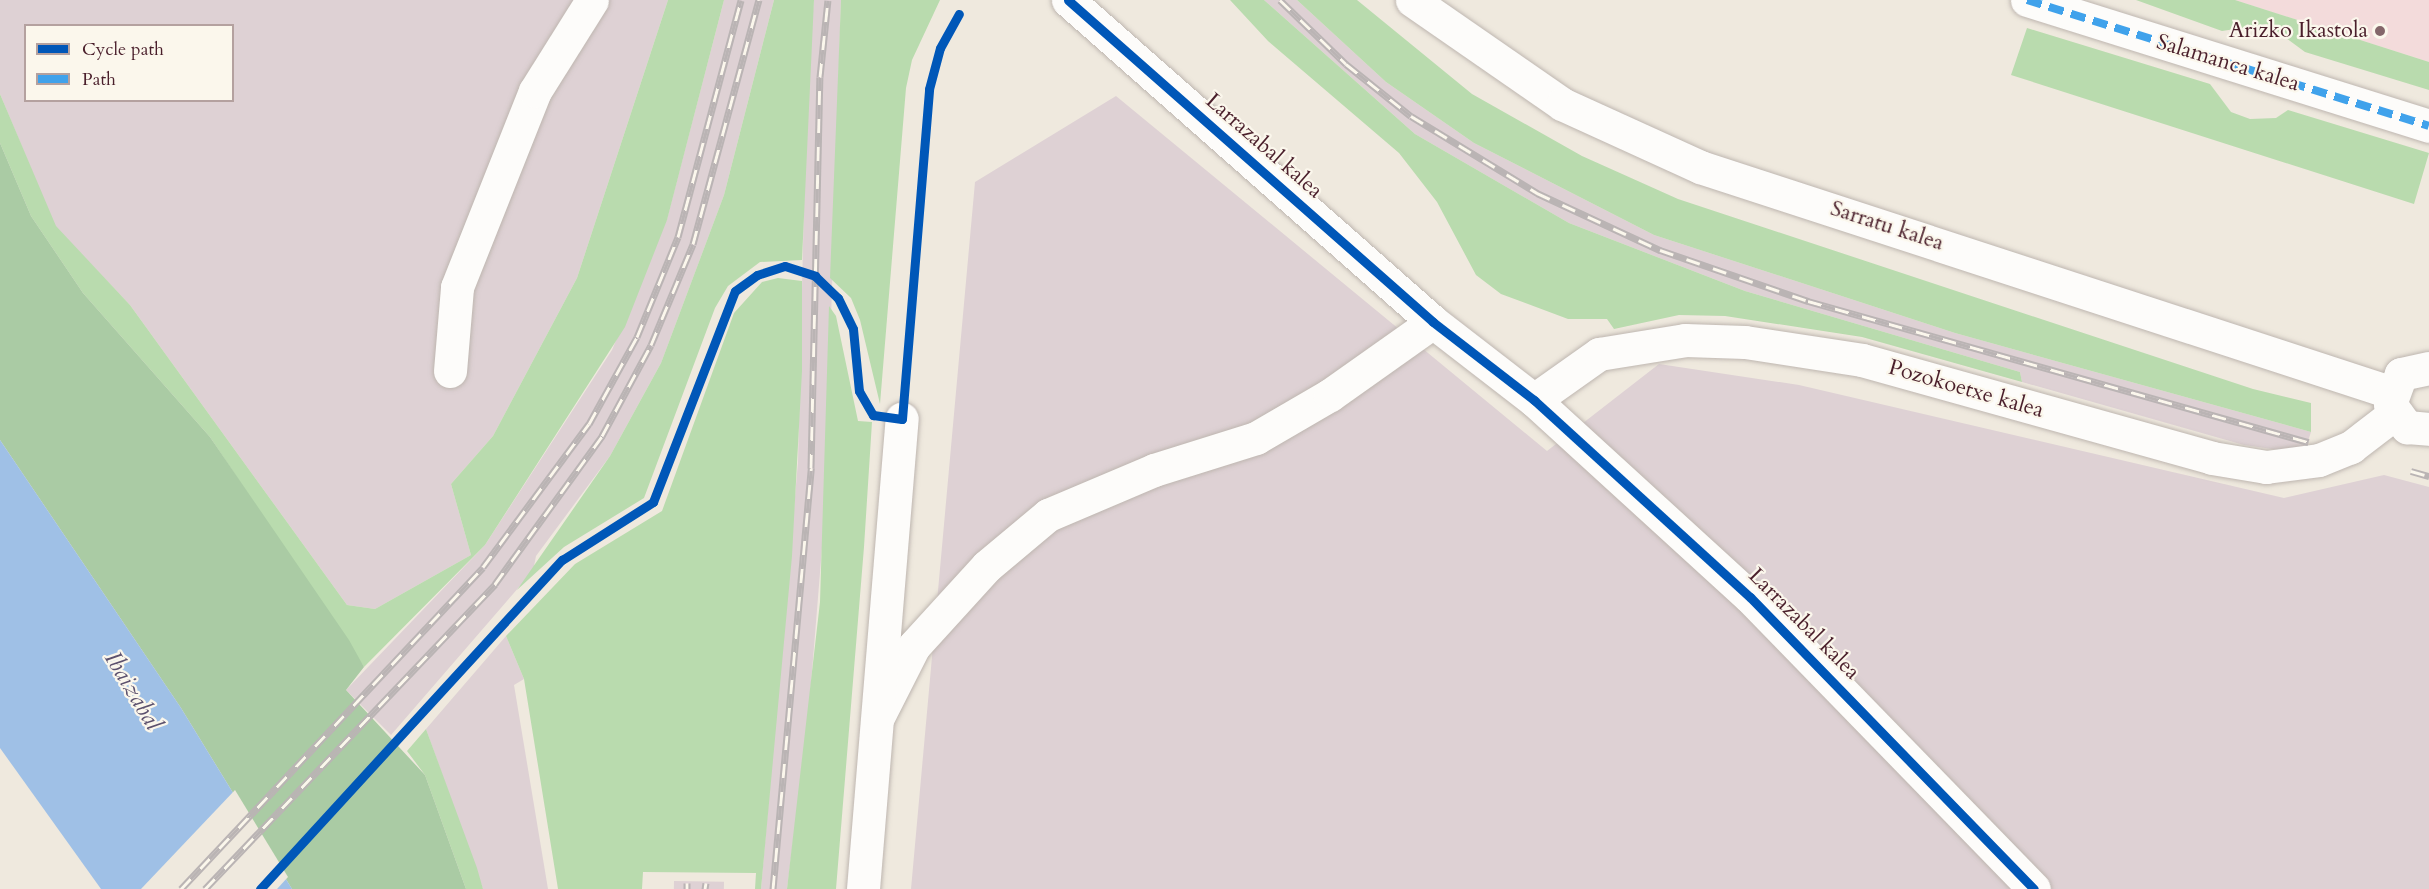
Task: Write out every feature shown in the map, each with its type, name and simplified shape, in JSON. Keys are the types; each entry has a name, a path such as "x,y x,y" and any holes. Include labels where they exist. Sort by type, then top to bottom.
{"street":[{"path":"450,371 462,277 535,91 592,0"},
{"name":"Larrazabal kalea","path":"1068,0 1434,322 1534,400 1750,597 2034,889"},
{"name":"Sarratu kalea","path":"1412,0 1562,104 1700,167 2392,403 2406,427 2429,429"},
{"name":"Salamanca kalea","path":"2027,0 2429,126"},
{"path":"878,717 914,646 987,566 1048,515 1154,470 1256,438 1329,395 1434,322"},
{"name":"Pozokoetxe kalea","path":"1534,400 1599,354 1685,340 1745,342 1862,360 2212,458 2266,467 2319,460 2351,447 2392,403 2401,374 2429,368"},
{"path":"864,889 902,419"}],"shaded area":[{"path":"0,0 668,0 577,278 493,436 451,484 471,555 375,609 347,605 130,305 55,226 0,94"},
{"path":"724,0 774,0 724,195 661,363 610,456 536,556 533,571 391,735 346,690 485,545 612,350 667,219"},
{"path":"814,0 841,0 825,511 807,733 787,889 761,889 798,462 807,72"},
{"path":"1264,0 1297,0 1386,82 1474,143 1654,235 1955,333 2311,432 2306,447 2279,450 2244,445 2022,382 2020,372 1745,291 1569,223 1415,134"},
{"name":"Arizko Ikastola","path":"2235,0 2429,0 2429,62"},
{"path":"1116,96 1547,451 1659,364 1799,385 2284,498 2384,475 2429,487 2429,889 911,889 975,182"},
{"path":"506,636 524,679 514,685 548,889 483,889 426,729"},
{"path":"674,881 724,882 724,889 674,889"}],"green space":[{"path":"668,0 724,0 667,220 625,327 485,545 364,667 210,437 83,293 31,216 0,143 0,94 56,226 130,305 347,605 375,609 471,555 451,484 493,436 577,278"},
{"path":"774,0 814,0 802,260 760,262 728,286 715,308 644,498 564,547 517,590 610,456 661,363 724,195"},
{"path":"841,0 940,0 912,60 906,88 880,404 860,320 851,298 830,278"},
{"path":"1230,0 1264,0 1415,134 1569,223 1745,291 2020,372 2022,382 1862,337 1725,316 1679,315 1614,329 1607,319 1568,319 1501,294 1476,275 1437,202 1399,153 1268,41"},
{"path":"1297,0 1357,0 1472,94 1582,156 1678,199 2253,389 2311,403 2311,432 1955,333 1654,235 1474,143 1386,82"},
{"path":"2136,0 2235,0 2429,62 2429,90 2305,52 2267,24 2222,31"},
{"path":"2027,28 2210,84 2231,112 2250,119 2276,118 2288,110 2429,153 2414,204 2011,75"},
{"path":"0,143 31,216 83,293 210,437 349,640 364,667 346,690 425,775 466,889 292,889 181,708 0,440"},
{"path":"778,278 802,281 802,371 792,556 761,889 755,889 756,873 643,872 642,889 558,889 524,679 506,636 575,564 662,511 734,313 762,282"},
{"path":"829,306 836,316 858,421 872,422 864,547 836,889 787,889 820,602"},
{"path":"426,729 483,889 466,889 425,775 407,751"}],"water":[{"name":"Ibaizabal","path":"0,440 181,708 292,889 101,889 0,748"}],"pier":[{"path":"235,790 288,877 277,889 141,889"}],"railway":[{"path":"181,889 483,567 589,424 637,337 678,237 741,0"},
{"path":"205,889 495,584 602,436 651,345 693,244 759,0"},
{"path":"773,889 811,468 820,77 828,0"},
{"path":"1280,0 1346,64 1411,116 1537,193 1660,250 1808,301 2308,442"},
{"path":"2411,471 2429,476"},
{"path":"687,883 687,889"},
{"path":"705,889 706,883"}],"marked path":[{"path":"2027,0 2429,126"}],"cycle path":[{"path":"1068,0 1433,322 1534,400 1750,597 2034,889"},
{"path":"260,889 562,560 653,502 735,291 757,275 785,266 815,276 838,298 853,329 859,391 873,415 902,419 929,89 940,48 959,14"}],"place":[{"name":"Arizko Ikastola","path":"2380,31"}]}
